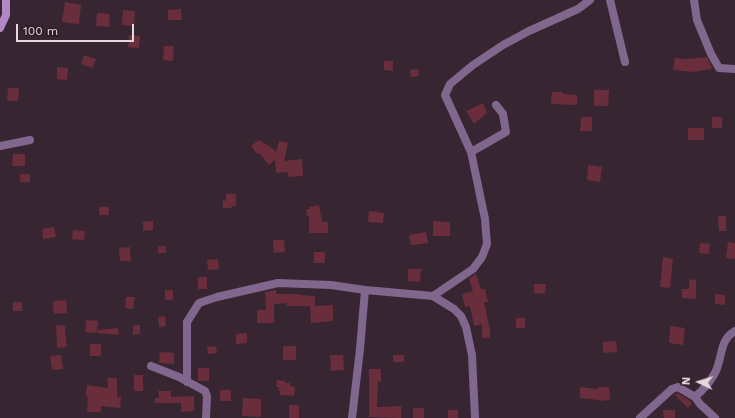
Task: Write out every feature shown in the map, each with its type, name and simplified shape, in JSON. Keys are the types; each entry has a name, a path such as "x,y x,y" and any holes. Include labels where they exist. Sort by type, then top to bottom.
{"main road":[{"path":"0,28 6,15 6,0"}],"street":[{"path":"433,296 473,269 482,257 487,244 485,220 471,152 446,96 450,84 472,65 503,45 529,31 578,9 590,0"},
{"path":"610,0 625,62"},
{"path":"694,0 697,20 711,54 720,68 735,69"},
{"path":"471,152 506,132 504,114 496,105"},
{"path":"0,146 30,140"},
{"path":"187,382 186,322 199,303 217,297 278,284 332,285 365,290 433,296 454,309 461,316 466,327 472,355 475,418"},
{"path":"352,418 365,290"},
{"path":"695,397 704,390 716,372 724,343 728,335 735,331"},
{"path":"151,366 179,377 205,391 207,396 206,418"},
{"path":"640,418 672,389 678,387 695,397 700,404 715,418"}],"building":[{"path":"65,2 81,5 79,24 62,22"},
{"path":"181,9 182,20 168,20 168,10"},
{"path":"123,10 135,11 134,26 122,25"},
{"path":"97,13 110,14 109,27 96,26"},
{"path":"129,35 140,36 139,48 128,47"},
{"path":"164,46 174,46 173,61 163,60"},
{"path":"84,55 96,59 93,68 81,64"},
{"path":"707,57 712,69 693,72 673,70 675,58 686,59"},
{"path":"384,61 393,61 393,71 384,70"},
{"path":"57,67 68,68 67,80 57,79"},
{"path":"418,69 419,76 411,77 410,70"},
{"path":"8,88 19,88 18,101 7,101"},
{"path":"594,90 609,90 608,106 594,106"},
{"path":"552,92 563,92 562,94 577,95 577,105 551,104"},
{"path":"483,103 487,113 474,124 466,111"},
{"path":"581,117 592,117 592,131 580,131"},
{"path":"712,117 722,117 722,128 712,128"},
{"path":"688,128 704,128 704,140 688,140"},
{"path":"259,140 276,152 279,141 288,143 284,161 302,159 303,176 288,177 288,172 276,173 275,160 269,165 251,146"},
{"path":"13,154 25,154 25,166 12,166"},
{"path":"588,165 602,167 600,182 587,180"},
{"path":"20,174 30,174 30,182 20,182"},
{"path":"226,194 236,194 236,206 232,206 232,208 223,208 223,200 226,201"},
{"path":"319,205 322,222 328,222 328,233 309,233 309,216 307,216 306,209"},
{"path":"99,207 109,207 109,215 99,215"},
{"path":"369,211 384,213 383,223 368,222"},
{"path":"718,216 726,216 726,231 719,231"},
{"path":"153,221 153,230 143,231 143,222"},
{"path":"433,221 450,222 450,236 433,236"},
{"path":"54,227 56,237 43,239 42,229"},
{"path":"73,230 85,231 84,240 72,239"},
{"path":"426,232 428,243 411,245 409,235"},
{"path":"273,240 284,240 285,252 274,253"},
{"path":"728,242 735,243 735,259 726,258"},
{"path":"700,243 710,244 709,254 699,253"},
{"path":"158,246 166,246 166,253 158,253"},
{"path":"130,247 131,261 120,261 119,248"},
{"path":"314,252 325,252 325,263 314,263"},
{"path":"663,257 673,259 670,288 660,287"},
{"path":"218,259 219,269 208,270 207,260"},
{"path":"408,269 421,269 420,282 408,281"},
{"path":"476,274 481,289 485,289 488,302 484,302 490,330 490,338 482,338 482,324 474,326 470,306 465,307 462,294 473,291 469,279"},
{"path":"198,277 207,277 207,289 198,289"},
{"path":"689,279 696,280 696,299 682,298 682,289 689,289"},
{"path":"534,284 546,284 545,294 534,293"},
{"path":"165,290 173,290 173,300 165,300"},
{"path":"276,290 276,294 300,294 315,296 315,306 333,305 333,321 311,323 310,306 287,306 287,303 274,304 274,323 257,323 257,310 266,310 265,292"},
{"path":"715,294 725,295 725,305 715,304"},
{"path":"126,297 135,297 133,309 125,308"},
{"path":"66,300 67,313 54,314 53,301"},
{"path":"13,302 22,302 22,311 13,311"},
{"path":"165,316 166,326 159,327 158,317"},
{"path":"516,318 525,318 525,328 516,328"},
{"path":"86,320 98,321 97,333 85,332"},
{"path":"56,325 65,326 67,347 57,348"},
{"path":"133,325 140,325 140,334 133,335"},
{"path":"670,326 685,328 683,345 669,343"},
{"path":"118,328 119,335 98,333 98,330"},
{"path":"247,333 247,343 236,344 236,334"},
{"path":"616,341 617,352 603,353 603,342"},
{"path":"90,344 101,344 101,356 90,356"},
{"path":"216,346 217,353 208,354 207,347"},
{"path":"283,346 296,346 296,360 283,360"},
{"path":"160,352 174,353 174,364 159,363"},
{"path":"61,355 63,369 52,370 50,356"},
{"path":"330,355 343,355 344,370 331,371"},
{"path":"393,355 404,355 404,362 393,362"},
{"path":"198,368 209,368 209,381 198,381"},
{"path":"369,369 381,369 381,382 378,381 377,407 401,406 401,418 369,417"},
{"path":"134,375 143,375 143,391 134,391"},
{"path":"107,378 117,378 117,397 121,397 120,408 101,406 101,412 87,412 87,385 108,388"},
{"path":"277,380 285,381 285,383 290,383 290,386 295,387 294,396 280,395 280,391 278,391 279,387 276,387"},
{"path":"580,387 598,389 598,387 609,387 610,400 599,401 580,398"},
{"path":"220,390 231,390 231,401 220,401"},
{"path":"158,391 171,391 171,397 194,396 194,411 181,412 181,403 155,403 155,398 159,398"},
{"path":"677,393 692,403 688,408 675,395"},
{"path":"243,398 261,399 261,417 242,416"},
{"path":"289,405 299,405 299,418 289,418"},
{"path":"413,408 424,408 424,418 413,418"},
{"path":"448,410 458,410 458,418 448,418"},
{"path":"663,410 675,410 675,418 664,418"}]}
